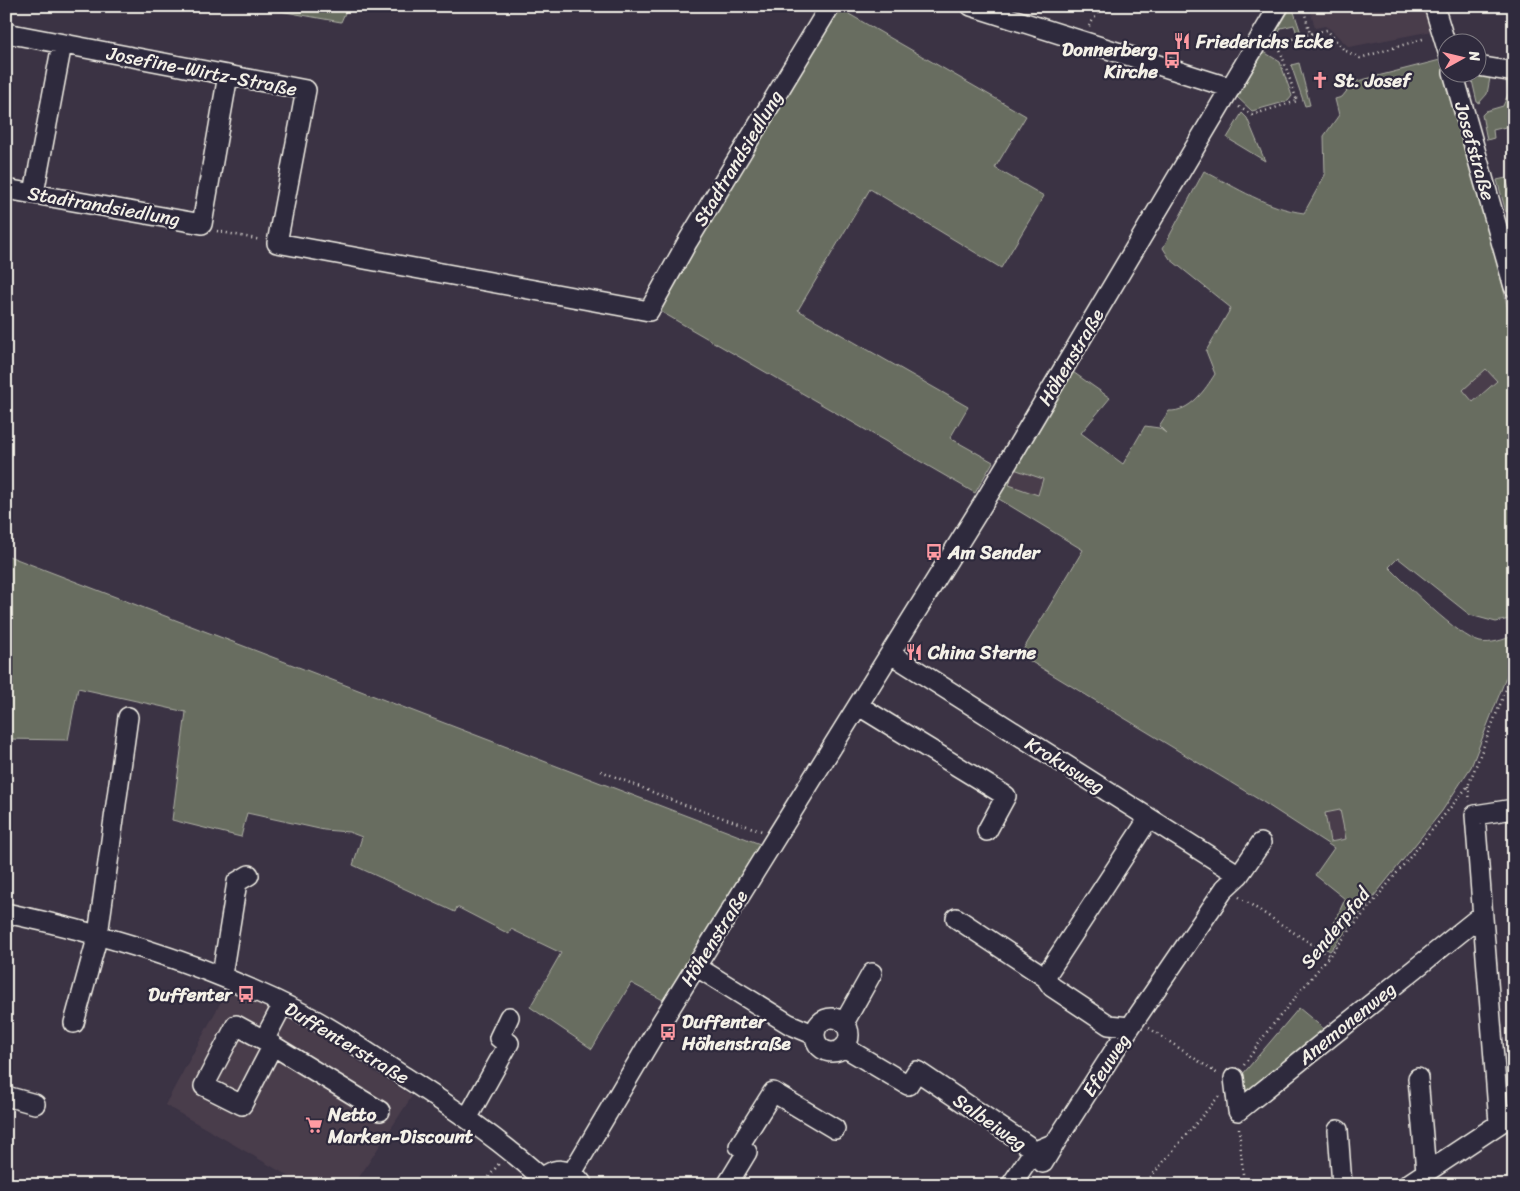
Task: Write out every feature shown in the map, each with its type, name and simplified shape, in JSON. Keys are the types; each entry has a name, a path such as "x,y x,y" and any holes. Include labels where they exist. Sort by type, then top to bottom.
{"street":[{"name":"Stadtrandsiedlung","path":"277,243 649,311 688,241 830,6"},
{"path":"971,6 1079,40 1228,93"},
{"name":"Höhenstraße","path":"540,1182 551,1172 562,1170 578,1179 659,1026 891,654 1279,6"},
{"path":"1434,6 1442,32"},
{"name":"Josefine-Wirtz-Straße","path":"6,33 306,90 277,243"},
{"path":"34,193 62,44"},
{"path":"1488,68 1514,72"},
{"path":"202,224 228,75"},
{"name":"Josefstraße","path":"1456,82 1514,287"},
{"name":"Stadtrandsiedlung","path":"6,189 202,224"},
{"name":"Krokusweg","path":"891,654 1240,875"},
{"path":"858,706 1006,796 987,831"},
{"path":"74,1023 98,935 128,717"},
{"path":"1407,1185 1506,1118 1482,914 1475,815 1514,809"},
{"path":"1045,977 1149,818"},
{"path":"1133,1023 1225,888 1240,875 1261,843"},
{"path":"222,975 236,882 249,875"},
{"name":"Duffenterstraße","path":"6,913 152,950 222,975 283,1004 346,1039 468,1117 509,1149 540,1182"},
{"name":"Anemonenweg","path":"1238,1111 1482,914"},
{"name":"Efeuweg","path":"956,918 1045,977 1052,987 1109,1025 1133,1023"},
{"path":"697,967 789,1024 815,1035"},
{"path":"844,1024 872,973"},
{"path":"283,1004 269,1043 380,1111"},
{"path":"468,1117 509,1043 499,1038 509,1017"},
{"path":"829,1019 840,1020 844,1024 849,1035 844,1047 834,1052 819,1046 815,1035 819,1025 829,1019"},
{"name":"Efeuweg","path":"1033,1152 1055,1143 1133,1023"},
{"path":"1109,1025 1118,1044"},
{"name":"Salbeiweg","path":"844,1047 908,1085 917,1071 1033,1152"},
{"path":"1234,1078 1238,1111"},
{"path":"1418,1078 1426,1172"},
{"path":"727,1185 747,1152 739,1146 773,1092 834,1129"},
{"path":"6,1096 35,1104"},
{"path":"1338,1130 1342,1185"},
{"path":"1011,1185 1033,1152"}],"path":[{"path":"1079,40 1103,6"},
{"path":"1303,6 1310,34"},
{"path":"1256,44 1278,43 1327,30 1344,50 1360,58 1431,36"},
{"path":"1228,93 1252,115 1297,101 1278,43"},
{"path":"202,224 210,229 277,243"},
{"name":"Senderpfad","path":"1144,1185 1234,1078 1267,1032 1468,786 1514,669"},
{"path":"601,771 679,803 778,836"},
{"path":"1225,888 1330,956"},
{"path":"1133,1023 1218,1074 1234,1078"},
{"path":"1238,1111 1244,1185"},
{"path":"483,1185 509,1149"}],"shaded area":[{"path":"1309,6 1423,6 1432,31 1349,47 1325,26 1315,28"},
{"path":"1486,368 1497,381 1473,402 1462,390"},
{"path":"1014,469 1043,479 1038,495 1009,485"},
{"path":"1340,810 1346,839 1330,842 1325,813"},
{"path":"228,989 292,1019 412,1096 354,1185 304,1185 165,1105"}],"green space":[{"path":"252,6 348,6 341,22"},
{"path":"835,6 1026,116 995,168 1044,196 1001,268 870,189 798,310 968,407 950,438 993,462 975,493 658,310"},
{"path":"1292,6 1301,33 1297,34 1294,25 1281,28 1276,40 1273,37"},
{"path":"1264,52 1280,62 1292,96 1288,101 1252,111 1237,97"},
{"path":"1438,61 1438,82 1451,82 1486,207 1514,338 1514,618 1496,622 1470,615 1398,558 1389,567 1433,609 1470,638 1480,642 1488,642 1502,640 1514,635 1514,657 1471,767 1442,811 1330,951 1323,947 1345,899 1315,875 1334,848 1263,802 1020,655 1083,550 994,496 1070,370 1110,398 1081,433 1123,464 1145,426 1159,428 1166,433 1159,426 1169,411 1184,408 1202,393 1215,374 1206,351 1231,308 1170,259 1163,248 1204,171 1265,202 1277,207 1304,213 1325,175 1324,136 1339,115 1335,99 1342,97 1354,82","holes":["1486,369 1497,381 1473,402 1463,390","1014,469 1043,479 1038,495 1009,485","1340,810 1346,839 1330,842 1325,813"]},
{"path":"1299,63 1310,105 1305,106 1291,65"},
{"path":"1488,77 1490,78 1487,94 1479,103 1477,102 1472,82 1488,82"},
{"path":"1506,78 1514,79 1514,125 1493,130 1494,138 1487,140 1482,115 1486,111 1503,106 1509,92"},
{"path":"1242,113 1247,118 1265,161 1227,138"},
{"path":"1506,178 1514,208 1506,212 1497,180"},
{"path":"6,555 760,844 663,1000 631,983 592,1049 530,1007 561,953 511,929 509,934 457,907 455,912 353,865 362,837 349,832 324,830 247,813 241,837 172,820 186,712 78,688 68,740 6,739"},
{"path":"1299,1008 1329,1033 1240,1106 1231,1088"}],"place":[{"name":"Friederichs Ecke","path":"1182,41"},
{"name":"Donnerberg Kirche","path":"1172,60"},
{"name":"St. Josef","path":"1320,80"},
{"name":"Am Sender","path":"934,552"},
{"name":"China Sterne","path":"914,652"},
{"name":"Duffenter","path":"246,994"},
{"name":"Duffenter Höhenstraße","path":"668,1032"},
{"name":"Netto Marken-Discount","path":"314,1125"}]}
